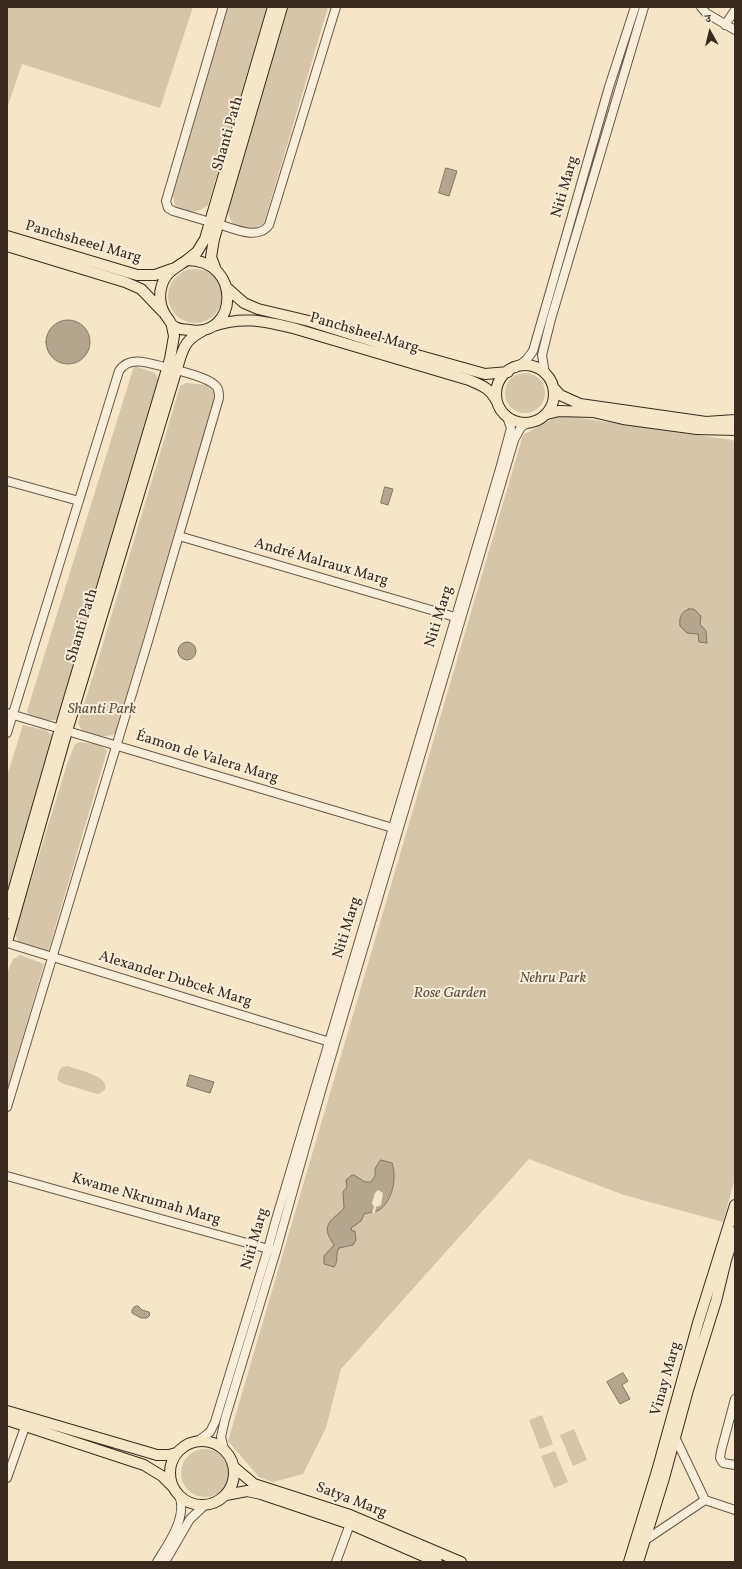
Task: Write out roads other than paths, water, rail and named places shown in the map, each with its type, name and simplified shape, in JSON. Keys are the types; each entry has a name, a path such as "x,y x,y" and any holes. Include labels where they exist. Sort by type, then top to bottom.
{"main road":[{"name":"Shanti Path","path":"216,270 211,257 214,223 273,7"},
{"name":"Shanti Path","path":"187,260 197,252 214,223 282,7"},
{"name":"Panchsheeel Marg","path":"7,236 137,275 155,275 174,268"},
{"path":"7,246 125,282 141,289 164,313"},
{"path":"187,260 202,262 216,270 221,276 226,287 228,300 221,319 208,328 195,331 180,329 172,326 161,305 160,292 164,279 174,268 187,260"},
{"name":"Panchsheel Marg","path":"226,287 244,303 258,310 308,322 486,374 512,370"},
{"name":"Panchsheel Marg","path":"208,328 228,321 266,321 469,380 486,387 492,393 497,402"},
{"name":"Shanti Path","path":"172,326 174,336 172,369"},
{"name":"Shanti Path","path":"7,913 172,369 184,345 194,335 208,328"},
{"path":"547,414 552,404 554,392 551,381 545,374 533,367 522,366 512,370 502,377 497,387 497,402 507,417 517,422 528,423 538,420 547,414 559,411 593,412 623,419 697,429 734,428"},
{"path":"553,388 560,395 580,404 706,422 734,428"},
{"name":"Shanti Path","path":"7,942 63,730"},
{"name":"Vinay Marg","path":"629,1562 657,1471 698,1323 735,1205"},
{"name":"Vinay Marg","path":"638,1562 688,1390 716,1301 726,1260 735,1232"},
{"path":"7,1411 157,1455 169,1455 176,1453"},
{"path":"7,1420 144,1465 162,1476 173,1487 179,1496 191,1503 205,1505 216,1502 230,1490 234,1479 234,1467 231,1459 224,1449 214,1443 198,1441 182,1447 176,1453 172,1462 170,1472 173,1487"},
{"name":"Satya Marg","path":"234,1467 254,1484 290,1494 353,1521 461,1562"},
{"name":"Satya Marg","path":"226,1494 254,1492 353,1521 437,1562"}],"street":[{"path":"223,7 166,201 168,208 173,211 251,233 259,233 266,230 269,225 336,7"},
{"name":"Niti Marg","path":"512,370 527,359 533,351 609,87 635,7"},
{"name":"Niti Marg","path":"545,374 542,355 551,319 644,7"},
{"path":"701,7 706,13 735,30"},
{"path":"725,25 735,10"},
{"path":"7,733 10,713 79,501 119,371 123,365 130,362 142,362 172,369 215,384 219,390 219,398 179,536 7,1107"},
{"name":"Niti Marg","path":"395,828 422,730 511,428 507,417"},
{"name":"Niti Marg","path":"224,1449 221,1437 272,1250 274,1223 332,1043 395,828 514,440 521,427 528,423"},
{"path":"7,481 79,501"},
{"name":"André Malraux Marg","path":"179,536 455,617"},
{"name":"Éamon de Valera Marg","path":"10,713 116,746 395,828"},
{"name":"Alexander Dubcek Marg","path":"7,942 52,958 332,1043"},
{"name":"Kwame Nkrumah Marg","path":"7,1176 272,1250"},
{"name":"Niti Marg","path":"198,1441 210,1432 215,1422 272,1250"},
{"path":"735,1399 720,1451 720,1458 723,1463 735,1465"},
{"path":"7,1478 25,1427"},
{"path":"675,1437 705,1500 735,1510"},
{"path":"157,1562 180,1521 182,1502 179,1496"},
{"path":"644,1541 705,1500"},
{"path":"165,1562 190,1519 205,1505"},
{"path":"336,1562 353,1521"}],"park label":[{"name":"Shanti Park","path":"102,710"},
{"name":"Nehru Park","path":"553,979"},
{"name":"Rose Garden","path":"450,994"}]}
